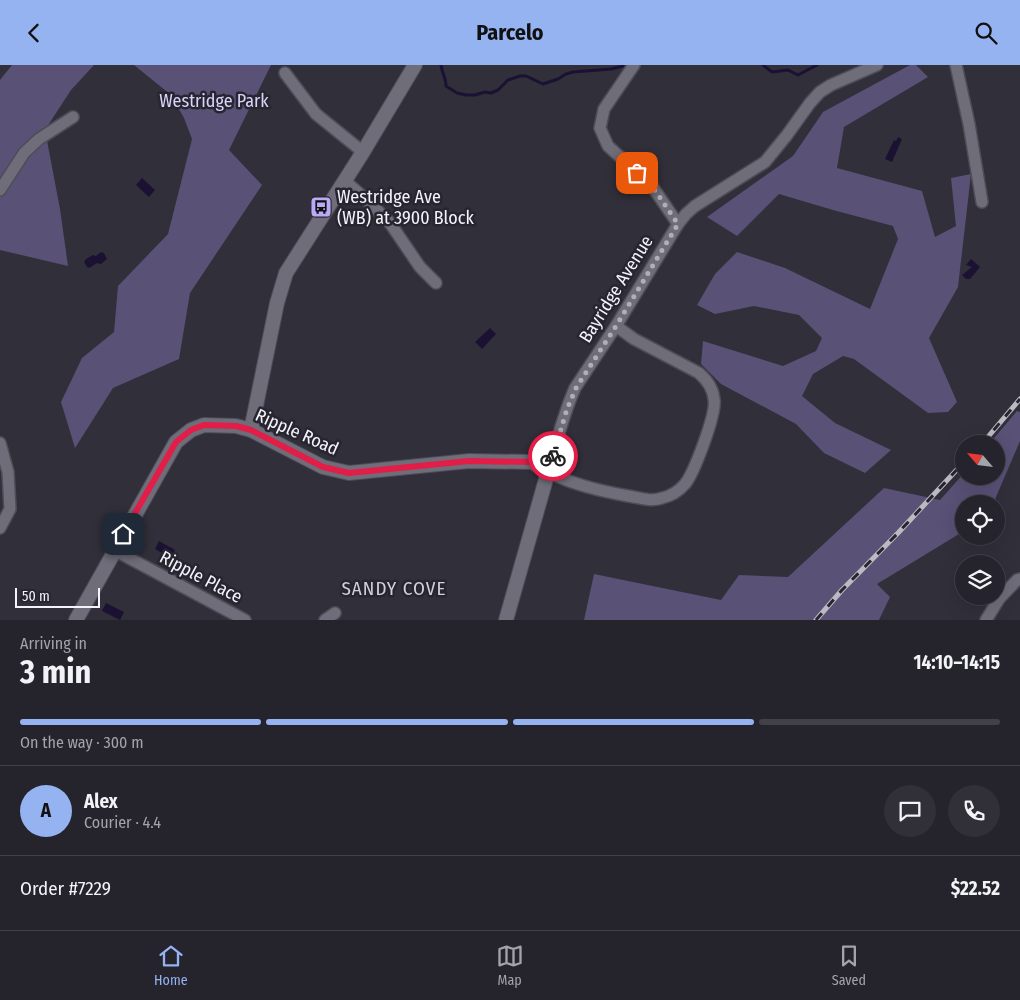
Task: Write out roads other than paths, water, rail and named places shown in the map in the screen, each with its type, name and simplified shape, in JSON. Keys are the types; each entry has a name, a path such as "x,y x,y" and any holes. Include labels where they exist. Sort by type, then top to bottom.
{"street":[{"path":"251,430 277,303 286,273 363,152 415,65"},
{"path":"634,65 604,109 600,128 608,146 652,186 678,224"},
{"name":"Bayridge Avenue","path":"506,620 571,398 678,224 695,206 765,161 820,92 831,85 877,65"},
{"path":"956,65 970,124 982,202"},
{"path":"285,73 316,114 363,152"},
{"path":"0,190 24,153 39,139 74,117"},
{"path":"345,181 390,223 420,267 436,283"},
{"path":"548,472 562,479 602,491 651,500 670,496 678,491 686,483 694,468 712,416 715,401 712,388 699,373 634,339 616,326"},
{"name":"Ripple Road","path":"76,620 176,442 191,430 204,425 236,426 251,430 323,467 349,473 469,461 532,462 548,472"},
{"path":"0,443 8,472 10,509 0,528"},
{"name":"Ripple Place","path":"114,550 244,620"},
{"path":"986,620 999,599 1020,579"},
{"path":"325,620 335,613"}],"waterway":[{"path":"441,65 446,86 457,93 466,95 491,93 498,90 508,80 520,76 526,76 543,84 573,72 611,69 623,66"},
{"path":"763,65 772,72 788,70 798,75 817,65"}],"railway":[{"path":"990,435 1020,399"},
{"path":"816,620 842,590 955,472"}],"place":[{"name":"Westridge Ave (WB) at 3900 Block","path":"321,207"}],"district":[{"name":"SANDY COVE","path":"394,588"}],"park label":[{"name":"Westridge Park","path":"214,101"}]}
